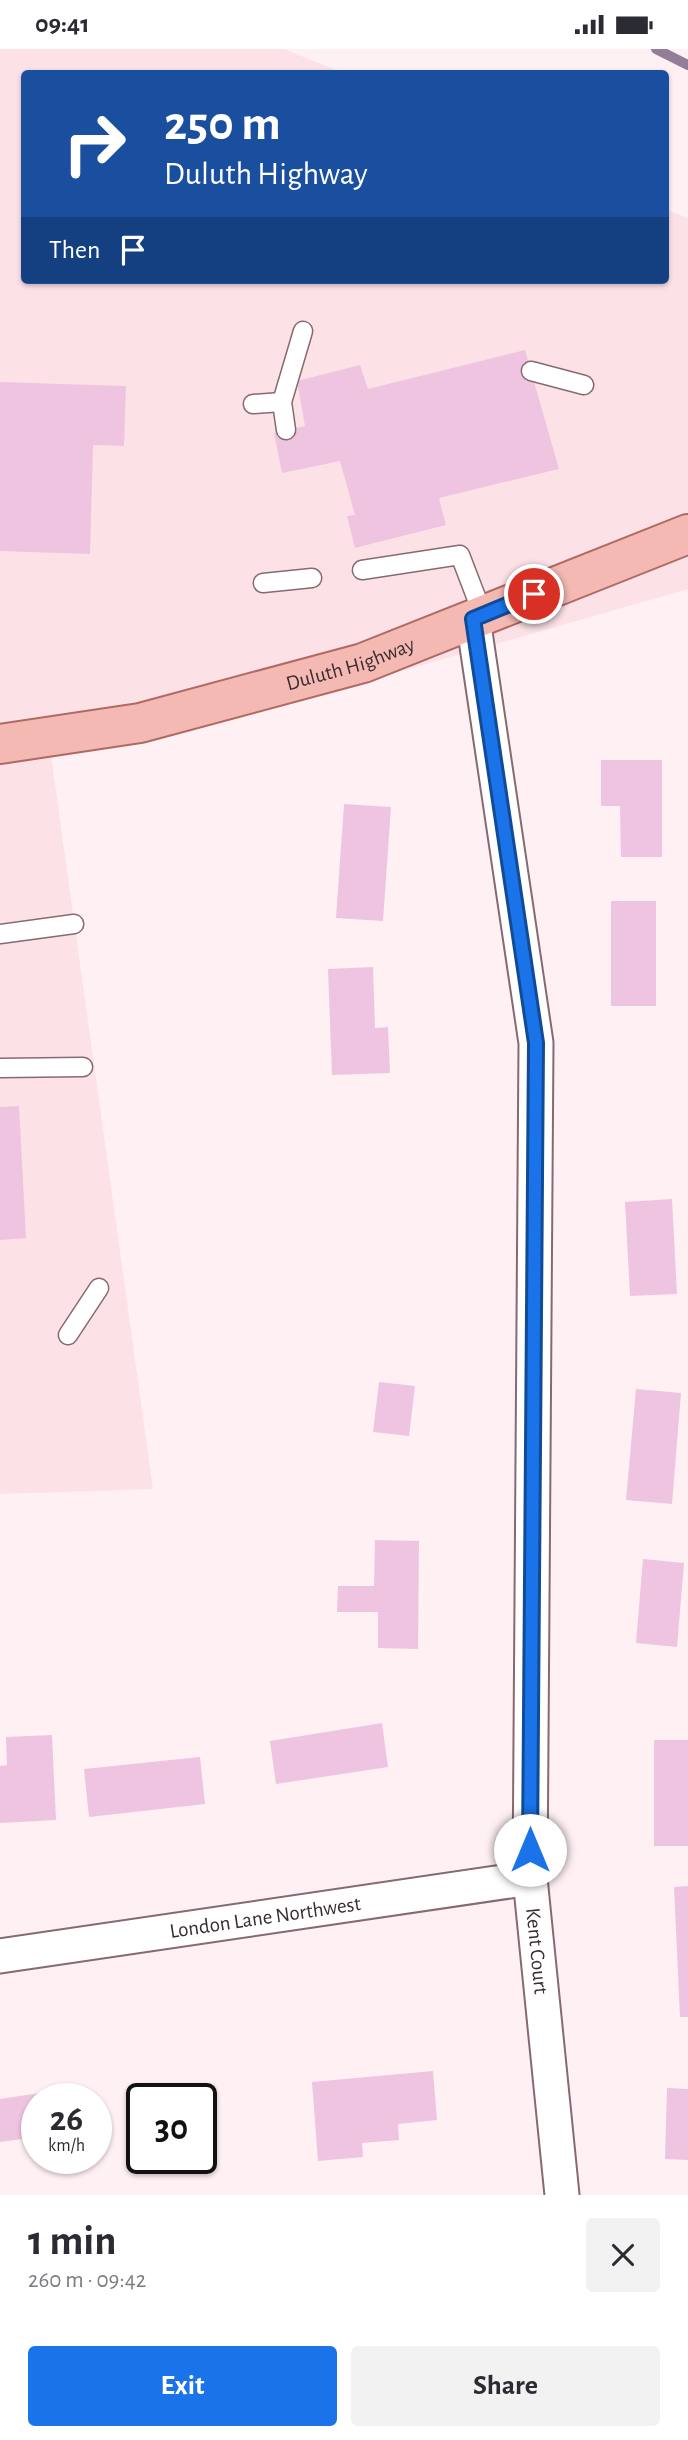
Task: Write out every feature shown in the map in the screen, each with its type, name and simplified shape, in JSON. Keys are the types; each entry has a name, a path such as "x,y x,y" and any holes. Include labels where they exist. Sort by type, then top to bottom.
{"main road":[{"name":"Duluth Highway","path":"0,744 140,723 363,663 688,534"}],"street":[{"name":"Kent Court","path":"478,617 536,1043 530,1878 562,2195"},
{"name":"London Lane Northwest","path":"0,1955 530,1878"}],"lane":[{"path":"286,430 282,402 303,331"},
{"path":"531,371 584,386"},
{"path":"253,404 282,402"},
{"path":"362,570 460,555 478,617"},
{"path":"263,583 312,578"},
{"path":"0,934 74,924"},
{"path":"0,1069 83,1067"},
{"path":"68,1335 99,1288"}],"shaded area":[{"path":"0,49 284,49 336,70 21,70 21,284 669,284 669,211 688,218 688,589 300,700 51,755 153,1489 0,1494"}],"building":[{"path":"525,350 559,469 439,498 446,525 355,548 347,516 355,515 340,461 282,473 274,433 305,426 297,381 360,365 368,389"},
{"path":"0,382 126,386 124,446 93,445 90,554 0,551"},
{"path":"601,760 662,760 662,857 621,857 620,806 601,806"},
{"path":"344,804 391,807 383,921 336,918"},
{"path":"611,901 656,901 656,1006 611,1006"},
{"path":"373,967 375,1028 388,1027 390,1073 332,1075 328,969"},
{"path":"19,1106 26,1238 0,1240 0,1107"},
{"path":"672,1199 677,1294 630,1296 625,1202"},
{"path":"379,1382 415,1386 409,1436 373,1432"},
{"path":"636,1389 681,1393 672,1504 626,1500"},
{"path":"375,1540 419,1541 418,1649 378,1648 378,1612 337,1612 338,1586 374,1586"},
{"path":"643,1559 684,1563 677,1647 636,1643"},
{"path":"382,1723 388,1767 276,1784 270,1741"},
{"path":"52,1735 56,1820 0,1823 0,1766 7,1765 6,1737"},
{"path":"654,1740 688,1740 688,1846 654,1846"},
{"path":"200,1757 205,1804 89,1817 84,1769"},
{"path":"688,1886 688,2017 680,2017 674,1887"},
{"path":"433,2071 437,2120 398,2124 399,2140 362,2143 363,2157 318,2161 312,2082"},
{"path":"667,2088 688,2089 688,2160 665,2159"},
{"path":"21,2096 21,2139 0,2142 0,2099"}],"waterway":[{"path":"656,49 688,65"}],"route":[{"path":"530,1850 536,1043 473,619 534,594"}]}
